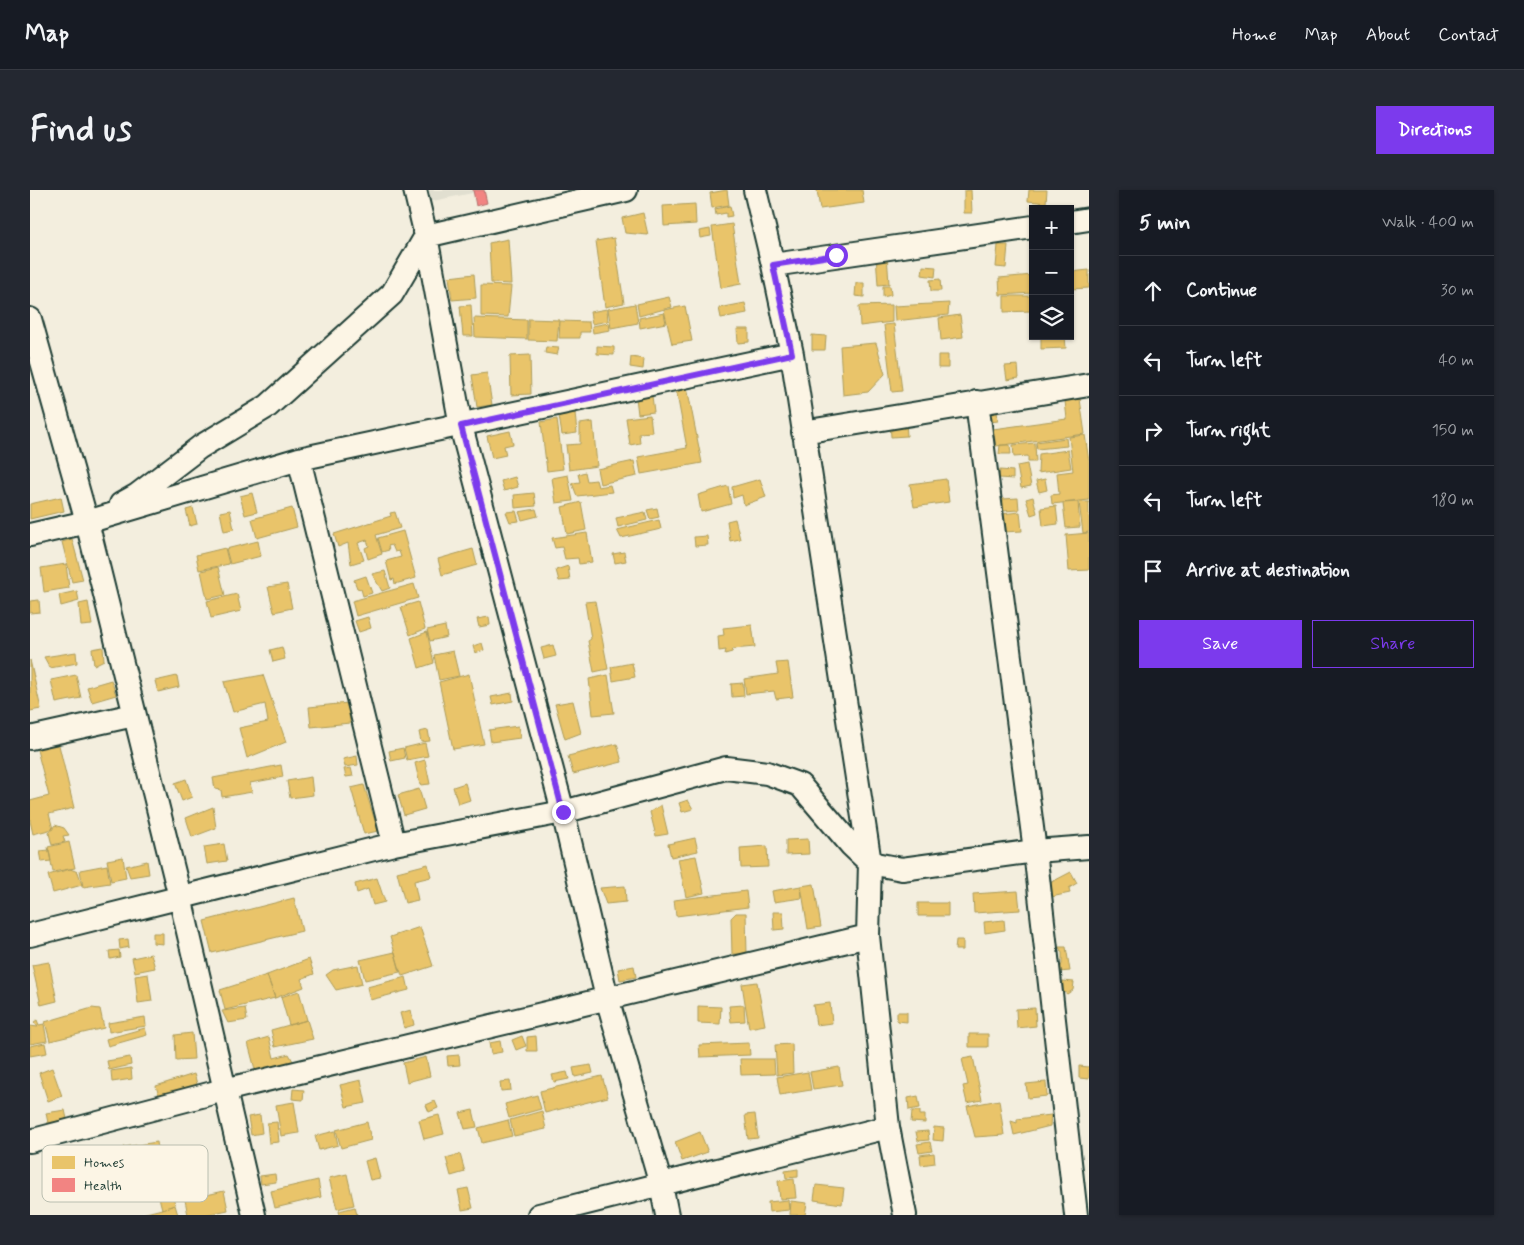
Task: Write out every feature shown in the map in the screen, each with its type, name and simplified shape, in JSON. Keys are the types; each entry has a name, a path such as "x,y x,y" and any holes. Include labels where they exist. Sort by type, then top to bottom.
{"street":[{"path":"415,190 426,236 461,426 563,812 607,998 662,1185 667,1215"},
{"path":"87,522 138,495 200,447 268,406 392,294 426,236 626,190"},
{"path":"755,190 792,354 802,432 870,863 868,936 888,1127 905,1215"},
{"path":"1074,221 1089,219"},
{"path":"773,265 1029,228"},
{"path":"31,325 87,522 180,898 254,1215"},
{"path":"30,535 87,522 298,459 461,426 792,354"},
{"path":"802,432 1089,385"},
{"path":"977,402 1035,851 1076,1215"},
{"path":"298,459 394,844"},
{"path":"30,738 134,715"},
{"path":"30,935 394,844 563,812 726,768 767,773 800,785 851,845 870,863 902,869 1035,851 1089,847"},
{"path":"30,1141 224,1090 868,936"},
{"path":"539,1215 888,1127"}],"shaded area":[{"path":"426,190 487,190 428,202"}],"building: Homes":[{"path":"727,190 729,205 712,208 710,193"},
{"path":"817,190 862,190 864,203 820,209"},
{"path":"971,190 972,213 964,213 964,191"},
{"path":"1029,190 1047,190 1046,203 1028,201"},
{"path":"695,204 696,224 664,226 663,206"},
{"path":"730,206 732,216 726,217 726,213 716,215 715,209"},
{"path":"643,213 648,235 625,233 622,218"},
{"path":"732,224 741,284 721,288 712,227"},
{"path":"710,229 711,236 700,238 699,231"},
{"path":"614,238 624,303 605,307 596,241"},
{"path":"508,239 511,284 491,283 489,243"},
{"path":"998,245 1008,245 1006,268 996,267"},
{"path":"887,254 889,284 878,285 876,255"},
{"path":"923,266 936,267 935,277 922,275"},
{"path":"1089,270 1089,288 1074,289 1074,272"},
{"path":"474,274 476,298 452,300 449,277"},
{"path":"1029,275 1029,293 1000,295 999,278"},
{"path":"940,279 941,291 931,291 930,280"},
{"path":"856,283 864,283 864,297 855,296"},
{"path":"481,285 511,286 508,317 481,316"},
{"path":"883,286 890,286 891,295 883,297"},
{"path":"1004,296 1029,296 1029,311 1004,312"},
{"path":"669,297 672,307 639,316 637,304"},
{"path":"745,303 747,313 721,318 719,308"},
{"path":"949,303 948,315 895,321 894,306"},
{"path":"635,304 638,323 611,328 608,309"},
{"path":"471,305 473,336 463,336 460,306"},
{"path":"892,305 892,322 860,326 859,306"},
{"path":"685,306 692,341 672,344 664,310"},
{"path":"607,309 608,321 592,324 590,312"},
{"path":"664,313 666,323 640,328 639,318"},
{"path":"960,315 963,337 941,340 939,318"},
{"path":"474,318 527,320 527,339 475,337"},
{"path":"528,319 559,320 557,341 528,340"},
{"path":"560,321 589,322 590,332 580,332 580,338 559,338"},
{"path":"609,323 610,330 593,333 592,326"},
{"path":"894,324 902,391 892,392 884,325"},
{"path":"737,329 749,329 749,342 738,343"},
{"path":"812,335 826,336 825,350 812,350"},
{"path":"1041,340 1065,340 1066,348 1041,349"},
{"path":"876,343 885,374 868,392 843,395 840,346"},
{"path":"597,346 614,347 614,355 597,354"},
{"path":"546,347 559,348 557,355 545,353"},
{"path":"530,355 531,394 511,395 510,356"},
{"path":"938,355 948,355 948,368 938,368"},
{"path":"631,357 644,359 643,369 630,367"},
{"path":"1018,365 1019,378 1007,380 1005,366"},
{"path":"487,373 492,405 477,407 472,375"},
{"path":"687,387 702,463 641,474 638,457 687,448 676,389"},
{"path":"652,396 654,412 638,414 636,398"},
{"path":"1080,399 1085,434 996,446 993,429 1067,419 1065,401"},
{"path":"997,411 998,421 990,422 989,412"},
{"path":"575,413 577,433 562,435 559,416"},
{"path":"650,415 652,432 639,433 640,443 630,445 626,418"},
{"path":"557,419 563,469 547,471 541,422"},
{"path":"906,421 907,436 891,437 890,422"},
{"path":"593,422 597,466 569,470 566,445 580,444 580,424"},
{"path":"510,431 513,444 504,446 506,455 492,458 487,436"},
{"path":"1085,435 1089,461 1089,500 1052,504 1051,495 1059,494 1057,473 1073,471 1069,437"},
{"path":"1066,438 1067,446 1037,449 1036,442"},
{"path":"1035,443 1036,462 1028,462 1028,456 1014,457 1013,445"},
{"path":"1000,445 1010,445 1011,454 999,454"},
{"path":"1068,450 1071,468 1038,473 1039,454"},
{"path":"634,461 637,476 600,484 597,469"},
{"path":"1027,464 1031,486 1021,488 1017,466"},
{"path":"1000,470 1013,471 1013,479 999,478"},
{"path":"585,472 587,481 596,480 598,487 610,485 612,492 577,496 572,483 580,482 578,474"},
{"path":"568,475 573,501 556,503 552,478"},
{"path":"515,477 518,487 504,491 501,481"},
{"path":"760,479 766,497 744,505 742,495 733,498 732,487"},
{"path":"946,479 949,502 914,507 910,484"},
{"path":"1045,479 1047,490 1039,492 1036,481"},
{"path":"728,486 731,504 701,512 698,495"},
{"path":"252,493 257,512 245,515 240,496"},
{"path":"534,493 536,506 515,508 514,495"},
{"path":"61,497 64,511 30,519 30,504"},
{"path":"1033,497 1037,513 1031,515 1026,499"},
{"path":"1018,498 1019,510 1003,511 1003,499"},
{"path":"581,502 586,530 567,534 562,507"},
{"path":"1078,502 1080,527 1066,528 1063,503"},
{"path":"1079,502 1089,502 1089,532 1083,533"},
{"path":"1056,506 1058,524 1043,526 1041,508"},
{"path":"193,508 197,524 190,526 186,510"},
{"path":"292,508 297,527 257,538 252,519"},
{"path":"657,508 659,517 650,519 647,510"},
{"path":"536,509 538,516 522,520 519,512"},
{"path":"230,510 234,529 224,531 220,512"},
{"path":"516,511 519,521 510,522 506,512"},
{"path":"395,512 400,528 376,535 382,554 368,559 365,548 369,546 367,540 358,543 364,560 351,564 348,543 338,547 334,534 391,516 390,513"},
{"path":"645,512 647,520 618,527 616,518"},
{"path":"1020,512 1022,531 1003,532 1001,514"},
{"path":"735,519 740,539 730,541 727,521"},
{"path":"659,520 661,529 621,538 617,530"},
{"path":"403,531 416,578 395,584 394,579 391,580 386,561 401,557 399,551 395,552 392,545 388,546 389,550 382,552 378,538"},
{"path":"587,533 592,562 579,564 578,558 565,559 562,547 555,548 552,538"},
{"path":"1089,533 1089,570 1069,571 1066,535"},
{"path":"707,536 708,545 695,546 694,537"},
{"path":"72,539 83,580 72,582 62,542"},
{"path":"258,541 261,556 230,564 226,549"},
{"path":"225,548 229,564 199,570 196,555"},
{"path":"473,549 477,565 442,575 438,559"},
{"path":"624,552 626,561 615,563 613,554"},
{"path":"66,564 69,588 44,592 41,568"},
{"path":"568,566 570,580 559,581 556,570"},
{"path":"218,567 225,595 207,599 201,571"},
{"path":"385,571 390,588 382,591 372,574"},
{"path":"366,576 372,593 363,596 361,589 357,588 354,580"},
{"path":"287,584 292,608 274,612 268,587"},
{"path":"414,584 418,598 356,616 352,601"},
{"path":"77,591 79,601 61,606 59,595"},
{"path":"237,594 241,611 211,618 207,601"},
{"path":"39,600 40,612 30,613 30,601"},
{"path":"595,601 608,669 594,672 588,641 591,639 585,602"},
{"path":"88,602 92,625 81,626 79,604"},
{"path":"418,602 425,629 410,635 401,607"},
{"path":"368,617 371,628 359,632 355,621"},
{"path":"489,617 490,625 479,627 477,619"},
{"path":"752,625 755,647 733,649 732,652 725,654 726,650 719,651 718,636 724,635 723,628"},
{"path":"445,626 447,637 430,641 427,630"},
{"path":"427,632 434,663 419,668 411,638"},
{"path":"482,643 484,650 475,653 473,646"},
{"path":"553,645 556,656 544,659 541,648"},
{"path":"103,647 104,660 94,665 92,649"},
{"path":"282,647 285,659 273,662 270,650"},
{"path":"453,651 459,676 439,680 434,655"},
{"path":"76,652 77,663 50,668 44,657"},
{"path":"30,660 41,709 30,711"},
{"path":"788,662 793,697 776,699 774,691 746,694 744,679 778,674 776,663"},
{"path":"632,663 635,677 613,681 611,667"},
{"path":"469,674 484,744 453,749 439,682"},
{"path":"76,675 81,698 56,703 51,680"},
{"path":"263,675 286,742 247,758 239,728 268,722 265,704 233,712 224,682"},
{"path":"608,675 614,713 593,715 589,679"},
{"path":"177,676 179,687 158,692 155,681"},
{"path":"111,680 116,695 92,702 87,687"},
{"path":"743,683 744,696 732,697 731,684"},
{"path":"512,693 513,701 493,705 491,697"},
{"path":"573,701 581,733 565,739 555,704"},
{"path":"348,703 350,723 311,727 309,707"},
{"path":"518,726 520,738 491,742 489,730"},
{"path":"428,730 430,741 421,742 419,732"},
{"path":"58,741 74,808 49,814 53,829 33,834 30,821 30,801 49,796 36,746"},
{"path":"425,743 428,756 407,760 404,748"},
{"path":"617,744 622,762 573,774 568,756"},
{"path":"403,748 405,758 391,761 389,751"},
{"path":"357,756 358,765 345,767 343,759"},
{"path":"425,760 430,784 420,785 415,763"},
{"path":"281,765 283,777 250,783 252,792 222,797 221,790 215,789 213,778"},
{"path":"351,768 353,776 346,777 344,769"},
{"path":"311,777 313,795 290,798 287,781"},
{"path":"186,779 192,797 182,801 175,783"},
{"path":"465,783 470,800 458,804 453,787"},
{"path":"364,785 378,831 364,834 351,788"},
{"path":"419,789 425,809 404,815 398,795"},
{"path":"688,800 693,809 682,812 679,803"},
{"path":"661,805 668,834 656,836 650,812"},
{"path":"213,807 216,828 192,837 186,818"},
{"path":"55,825 64,828 69,835 63,836 65,842 52,845 49,833"},
{"path":"695,838 698,851 671,857 668,844"},
{"path":"808,839 809,854 786,855 786,840"},
{"path":"69,842 75,868 53,872 48,847"},
{"path":"224,844 227,861 207,864 204,847"},
{"path":"767,846 768,867 741,868 740,848"},
{"path":"49,850 51,861 42,862 40,851"},
{"path":"696,856 704,893 686,897 678,859"},
{"path":"123,857 126,878 111,881 107,860"},
{"path":"147,861 149,874 130,877 126,866"},
{"path":"428,864 431,877 414,881 418,900 405,903 397,872"},
{"path":"107,865 110,883 83,887 80,870"},
{"path":"70,869 78,872 82,885 53,893 48,875"},
{"path":"1071,872 1077,883 1069,888 1070,893 1051,897 1048,884"},
{"path":"377,878 385,902 373,905 368,889 357,893 355,884"},
{"path":"814,884 821,927 808,929 801,886"},
{"path":"625,886 626,902 606,904 600,888"},
{"path":"801,886 802,898 774,902 772,891"},
{"path":"746,891 748,907 676,916 674,900"},
{"path":"1018,891 1020,910 974,913 973,894"},
{"path":"294,898 302,931 212,953 204,921"},
{"path":"918,903 948,903 948,916 918,916"},
{"path":"773,912 783,912 784,929 774,930"},
{"path":"736,913 746,913 747,954 732,954 731,918"},
{"path":"1004,920 1005,930 985,933 984,922"},
{"path":"420,927 433,966 402,976 390,937"},
{"path":"153,933 163,933 163,944 153,943"},
{"path":"128,939 129,947 120,949 119,940"},
{"path":"956,940 963,940 963,950 955,950"},
{"path":"1059,947 1066,947 1070,971 1059,972 1062,964 1062,953"},
{"path":"119,950 120,957 110,959 109,951"},
{"path":"395,952 400,972 365,980 360,960"},
{"path":"151,954 155,968 135,972 132,958"},
{"path":"309,959 314,974 301,979 304,987 275,998 267,975"},
{"path":"49,962 57,1001 41,1005 32,965"},
{"path":"358,965 362,984 336,990 326,975 333,970"},
{"path":"634,966 636,977 620,980 618,969"},
{"path":"148,974 152,1001 138,1003 135,976"},
{"path":"267,975 275,998 225,1010 220,990"},
{"path":"406,977 409,990 370,1000 367,987"},
{"path":"1063,981 1074,982 1073,990 1067,994 1063,991"},
{"path":"757,982 765,1025 749,1028 742,984"},
{"path":"299,991 307,1020 289,1025 281,997"},
{"path":"830,1003 832,1023 816,1025 813,1005"},
{"path":"744,1005 745,1021 731,1022 729,1006"},
{"path":"698,1006 721,1007 720,1024 698,1023"},
{"path":"92,1008 100,1009 104,1028 50,1041 45,1022"},
{"path":"245,1008 247,1020 228,1023 222,1011"},
{"path":"1035,1008 1036,1026 1017,1028 1016,1009"},
{"path":"411,1010 414,1025 404,1028 400,1013"},
{"path":"897,1012 907,1012 907,1022 897,1021"},
{"path":"145,1017 146,1026 109,1032 108,1023"},
{"path":"37,1020 39,1025 44,1024 47,1041 30,1044 30,1026 38,1027 34,1022"},
{"path":"307,1020 313,1039 275,1047 271,1030"},
{"path":"145,1028 147,1035 108,1046 106,1039"},
{"path":"192,1033 194,1059 176,1060 175,1035"},
{"path":"969,1034 988,1034 988,1047 969,1047"},
{"path":"522,1036 526,1046 516,1050 512,1040"},
{"path":"536,1036 537,1051 527,1051 527,1037"},
{"path":"269,1037 274,1058 289,1054 294,1063 256,1073 248,1043"},
{"path":"500,1041 502,1052 491,1054 489,1043"},
{"path":"45,1043 47,1053 30,1056 30,1046"},
{"path":"749,1043 750,1055 700,1057 699,1045"},
{"path":"792,1044 793,1073 777,1075 775,1045"},
{"path":"459,1055 460,1065 448,1066 447,1056"},
{"path":"130,1057 131,1065 109,1070 107,1061"},
{"path":"426,1057 430,1076 407,1082 403,1063"},
{"path":"973,1057 982,1100 967,1103 963,1086 968,1085 962,1059"},
{"path":"740,1059 774,1059 775,1074 741,1075"},
{"path":"591,1065 593,1073 575,1077 573,1068"},
{"path":"1079,1066 1089,1067 1089,1079 1079,1078"},
{"path":"839,1067 842,1085 813,1089 810,1072"},
{"path":"52,1068 62,1096 48,1101 39,1073"},
{"path":"131,1068 132,1079 112,1082 111,1071"},
{"path":"567,1072 569,1079 554,1082 552,1075"},
{"path":"808,1072 811,1090 780,1095 777,1077"},
{"path":"194,1074 198,1087 160,1099 156,1086"},
{"path":"602,1076 608,1097 545,1113 540,1091"},
{"path":"361,1080 366,1103 346,1107 340,1085"},
{"path":"510,1081 511,1090 501,1091 500,1082"},
{"path":"1046,1082 1047,1096 1028,1098 1026,1084"},
{"path":"293,1089 304,1090 303,1100 292,1099"},
{"path":"537,1095 541,1109 509,1118 505,1104"},
{"path":"918,1096 920,1108 909,1110 908,1098"},
{"path":"999,1100 1004,1135 975,1137 967,1106"},
{"path":"435,1101 438,1108 429,1112 426,1105"},
{"path":"294,1102 299,1133 281,1136 276,1105"},
{"path":"65,1110 67,1119 48,1123 46,1113"},
{"path":"473,1110 477,1127 465,1129 460,1113"},
{"path":"542,1111 546,1129 514,1136 510,1120"},
{"path":"912,1111 920,1111 920,1115 925,1115 925,1123 911,1122"},
{"path":"755,1114 758,1138 748,1139 745,1115"},
{"path":"260,1115 262,1133 251,1135 248,1117"},
{"path":"439,1115 444,1134 424,1139 419,1120"},
{"path":"1051,1115 1050,1126 1014,1135 1011,1121 1017,1123 1017,1119"},
{"path":"508,1120 512,1136 482,1143 478,1128"},
{"path":"277,1122 279,1142 269,1143 267,1123"},
{"path":"367,1122 371,1140 341,1148 336,1130"},
{"path":"934,1127 944,1128 943,1141 933,1140"},
{"path":"335,1131 338,1145 319,1150 315,1136"},
{"path":"928,1131 929,1140 918,1141 916,1132"},
{"path":"700,1132 708,1152 682,1161 675,1142"},
{"path":"157,1142 157,1145 137,1145"},
{"path":"930,1142 932,1151 919,1153 917,1144"},
{"path":"934,1153 935,1163 921,1165 920,1155"},
{"path":"460,1154 465,1172 451,1176 446,1158"},
{"path":"375,1158 380,1178 370,1180 365,1161"},
{"path":"798,1169 798,1177 786,1178 785,1171"},
{"path":"275,1174 276,1182 261,1184 260,1176"},
{"path":"347,1174 354,1205 337,1209 329,1178"},
{"path":"794,1179 796,1198 780,1199 778,1181"},
{"path":"318,1180 321,1197 275,1208 271,1191"},
{"path":"816,1185 844,1188 842,1204 814,1200"},
{"path":"468,1188 473,1208 462,1210 458,1190"},
{"path":"224,1191 228,1210 204,1215 188,1215 185,1202 208,1202 208,1195"},
{"path":"788,1200 789,1210 769,1212 768,1202"},
{"path":"791,1201 807,1203 805,1215 790,1215"},
{"path":"160,1202 174,1202 175,1205 162,1209"},
{"path":"175,1205 178,1215 138,1215 162,1209"},
{"path":"355,1207 357,1215 340,1215 339,1211"}],"building: Health":[{"path":"473,190 484,190 487,203 476,206"}],"route":[{"path":"563,812 461,426 792,354 773,265 836,255"}]}
